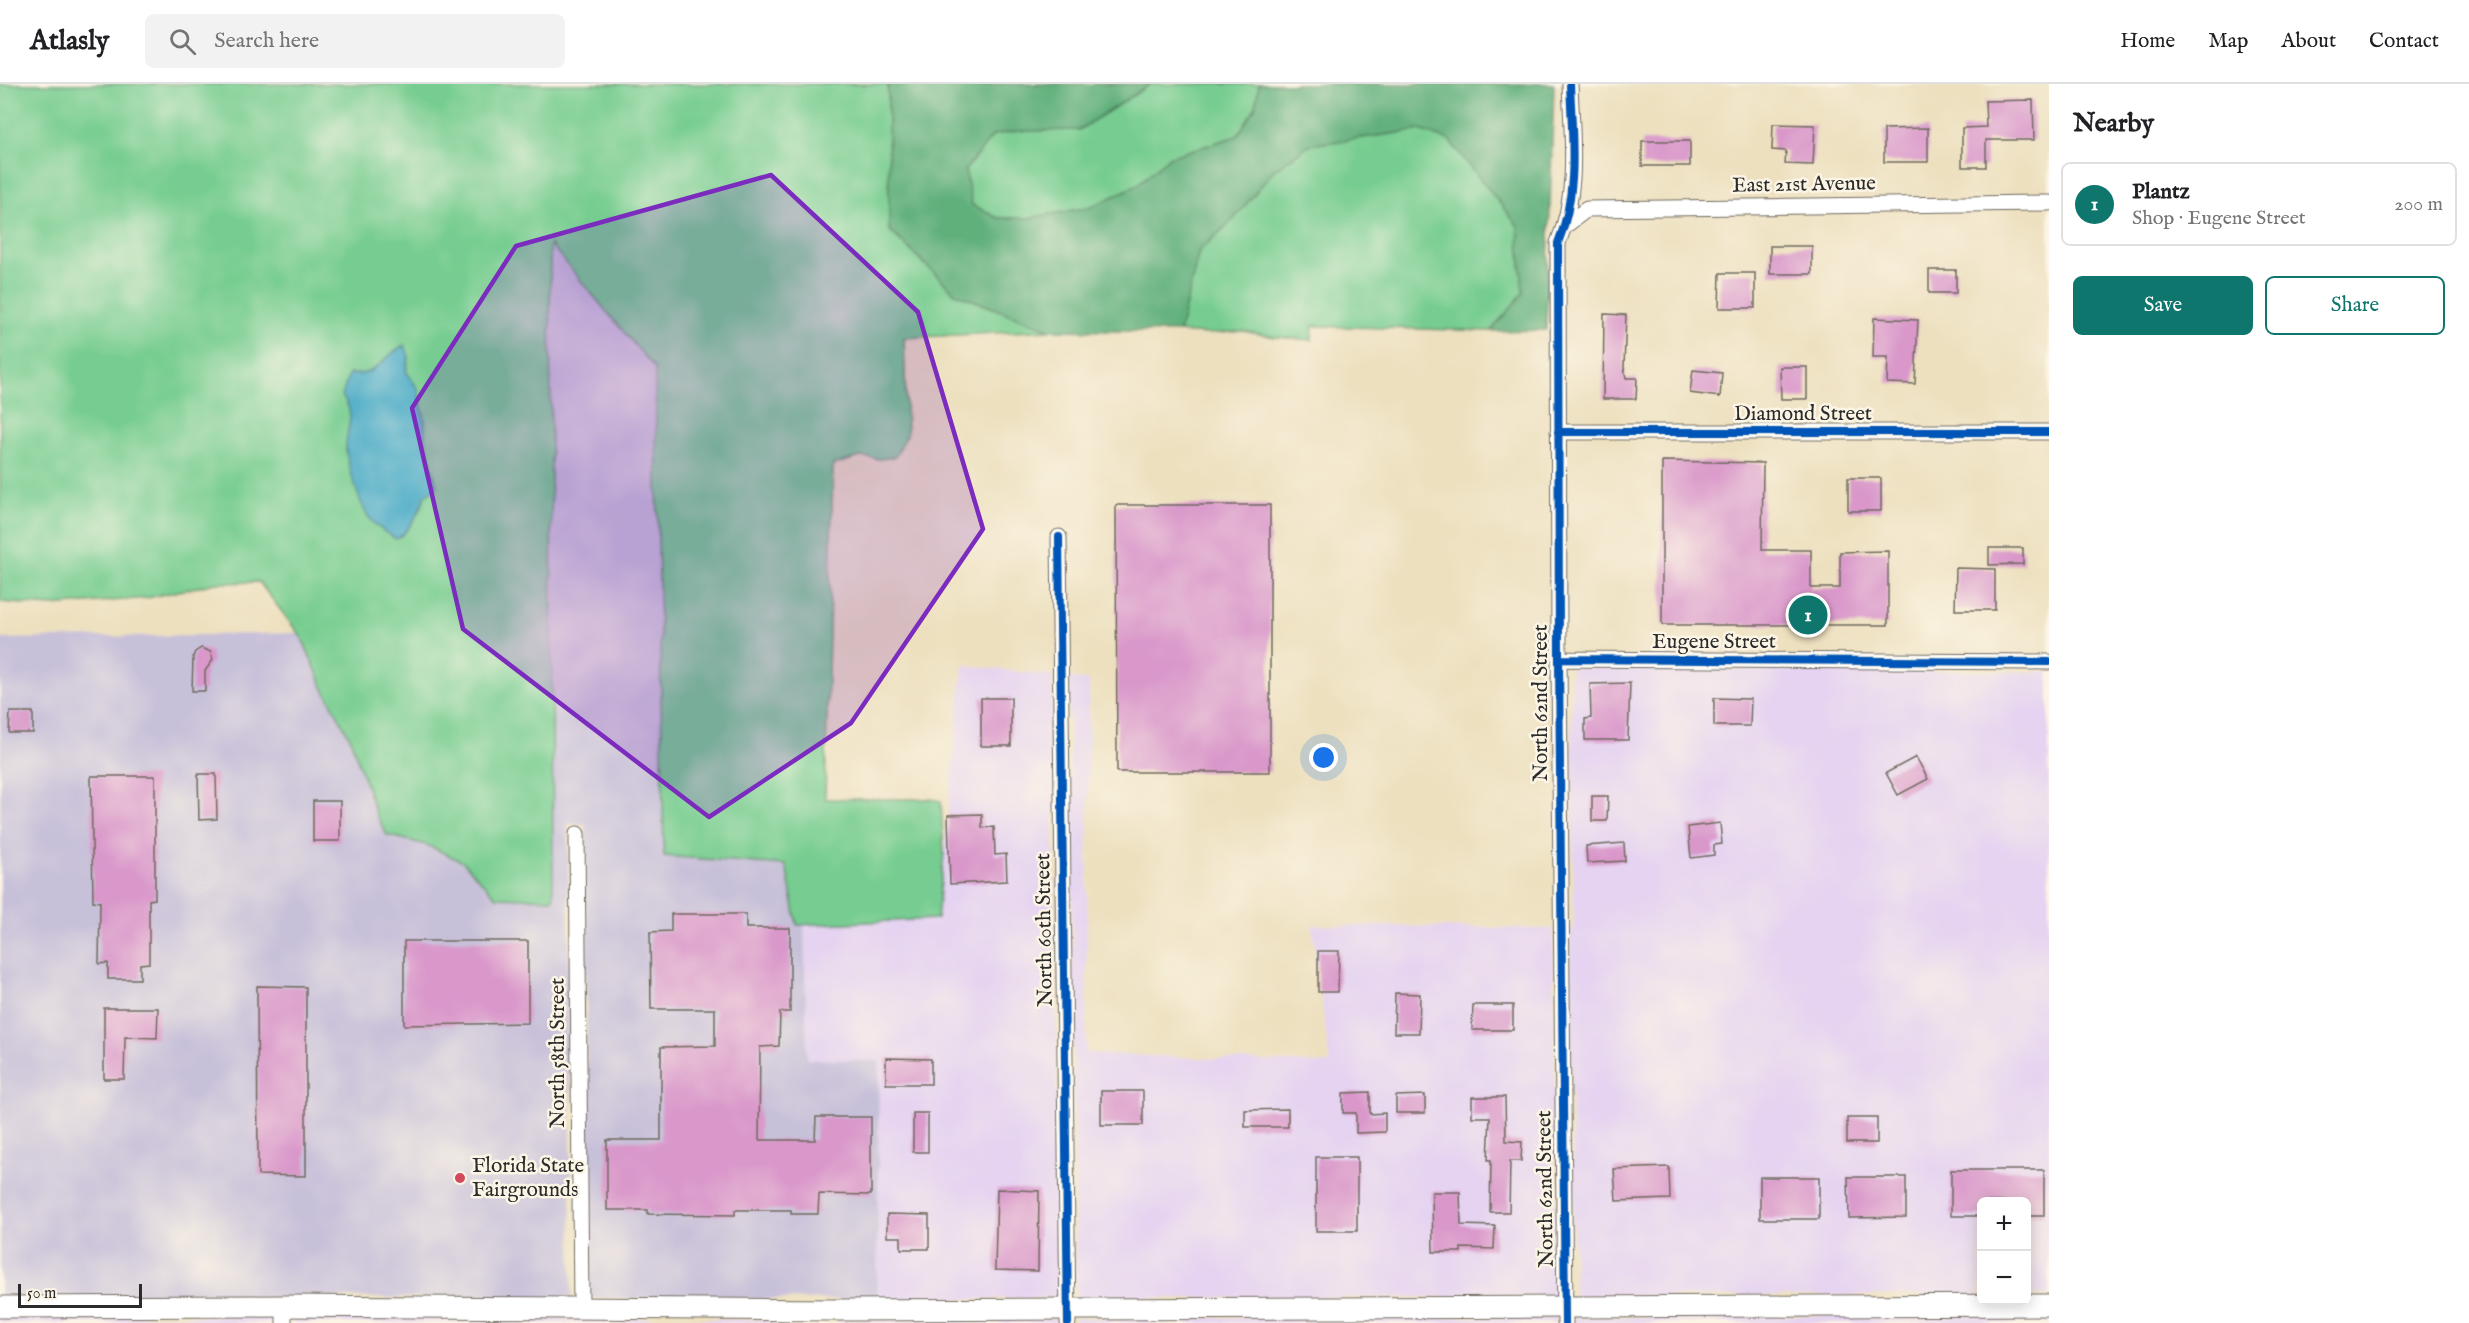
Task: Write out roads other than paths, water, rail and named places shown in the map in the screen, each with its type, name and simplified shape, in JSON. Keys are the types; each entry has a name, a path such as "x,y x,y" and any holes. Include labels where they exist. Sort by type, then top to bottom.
{"main road":[{"path":"0,1307 284,1314 581,1308 828,1317 1565,1315 2049,1305"}],"street":[{"name":"North 62nd Street","path":"1565,1315 1558,659 1558,243 1565,226 1574,171 1570,84"},
{"name":"East 21st Avenue","path":"1565,226 1587,209 2049,203"},
{"name":"Diamond Street","path":"1558,432 2049,432"},
{"name":"North 60th Street","path":"1059,537 1068,1315"},
{"name":"Eugene Street","path":"1558,659 2049,662"},
{"name":"North 58th Street","path":"577,834 581,1308"}],"water":[{"path":"405,345 409,357 406,371 418,389 425,421 428,454 437,487 425,495 410,526 396,539 370,519 357,492 346,448 350,415 342,396 349,374 359,374 373,369"}],"place":[{"name":"Plantz","path":"1808,615"},
{"name":"Florida State Fairgrounds","path":"460,1178"}]}
